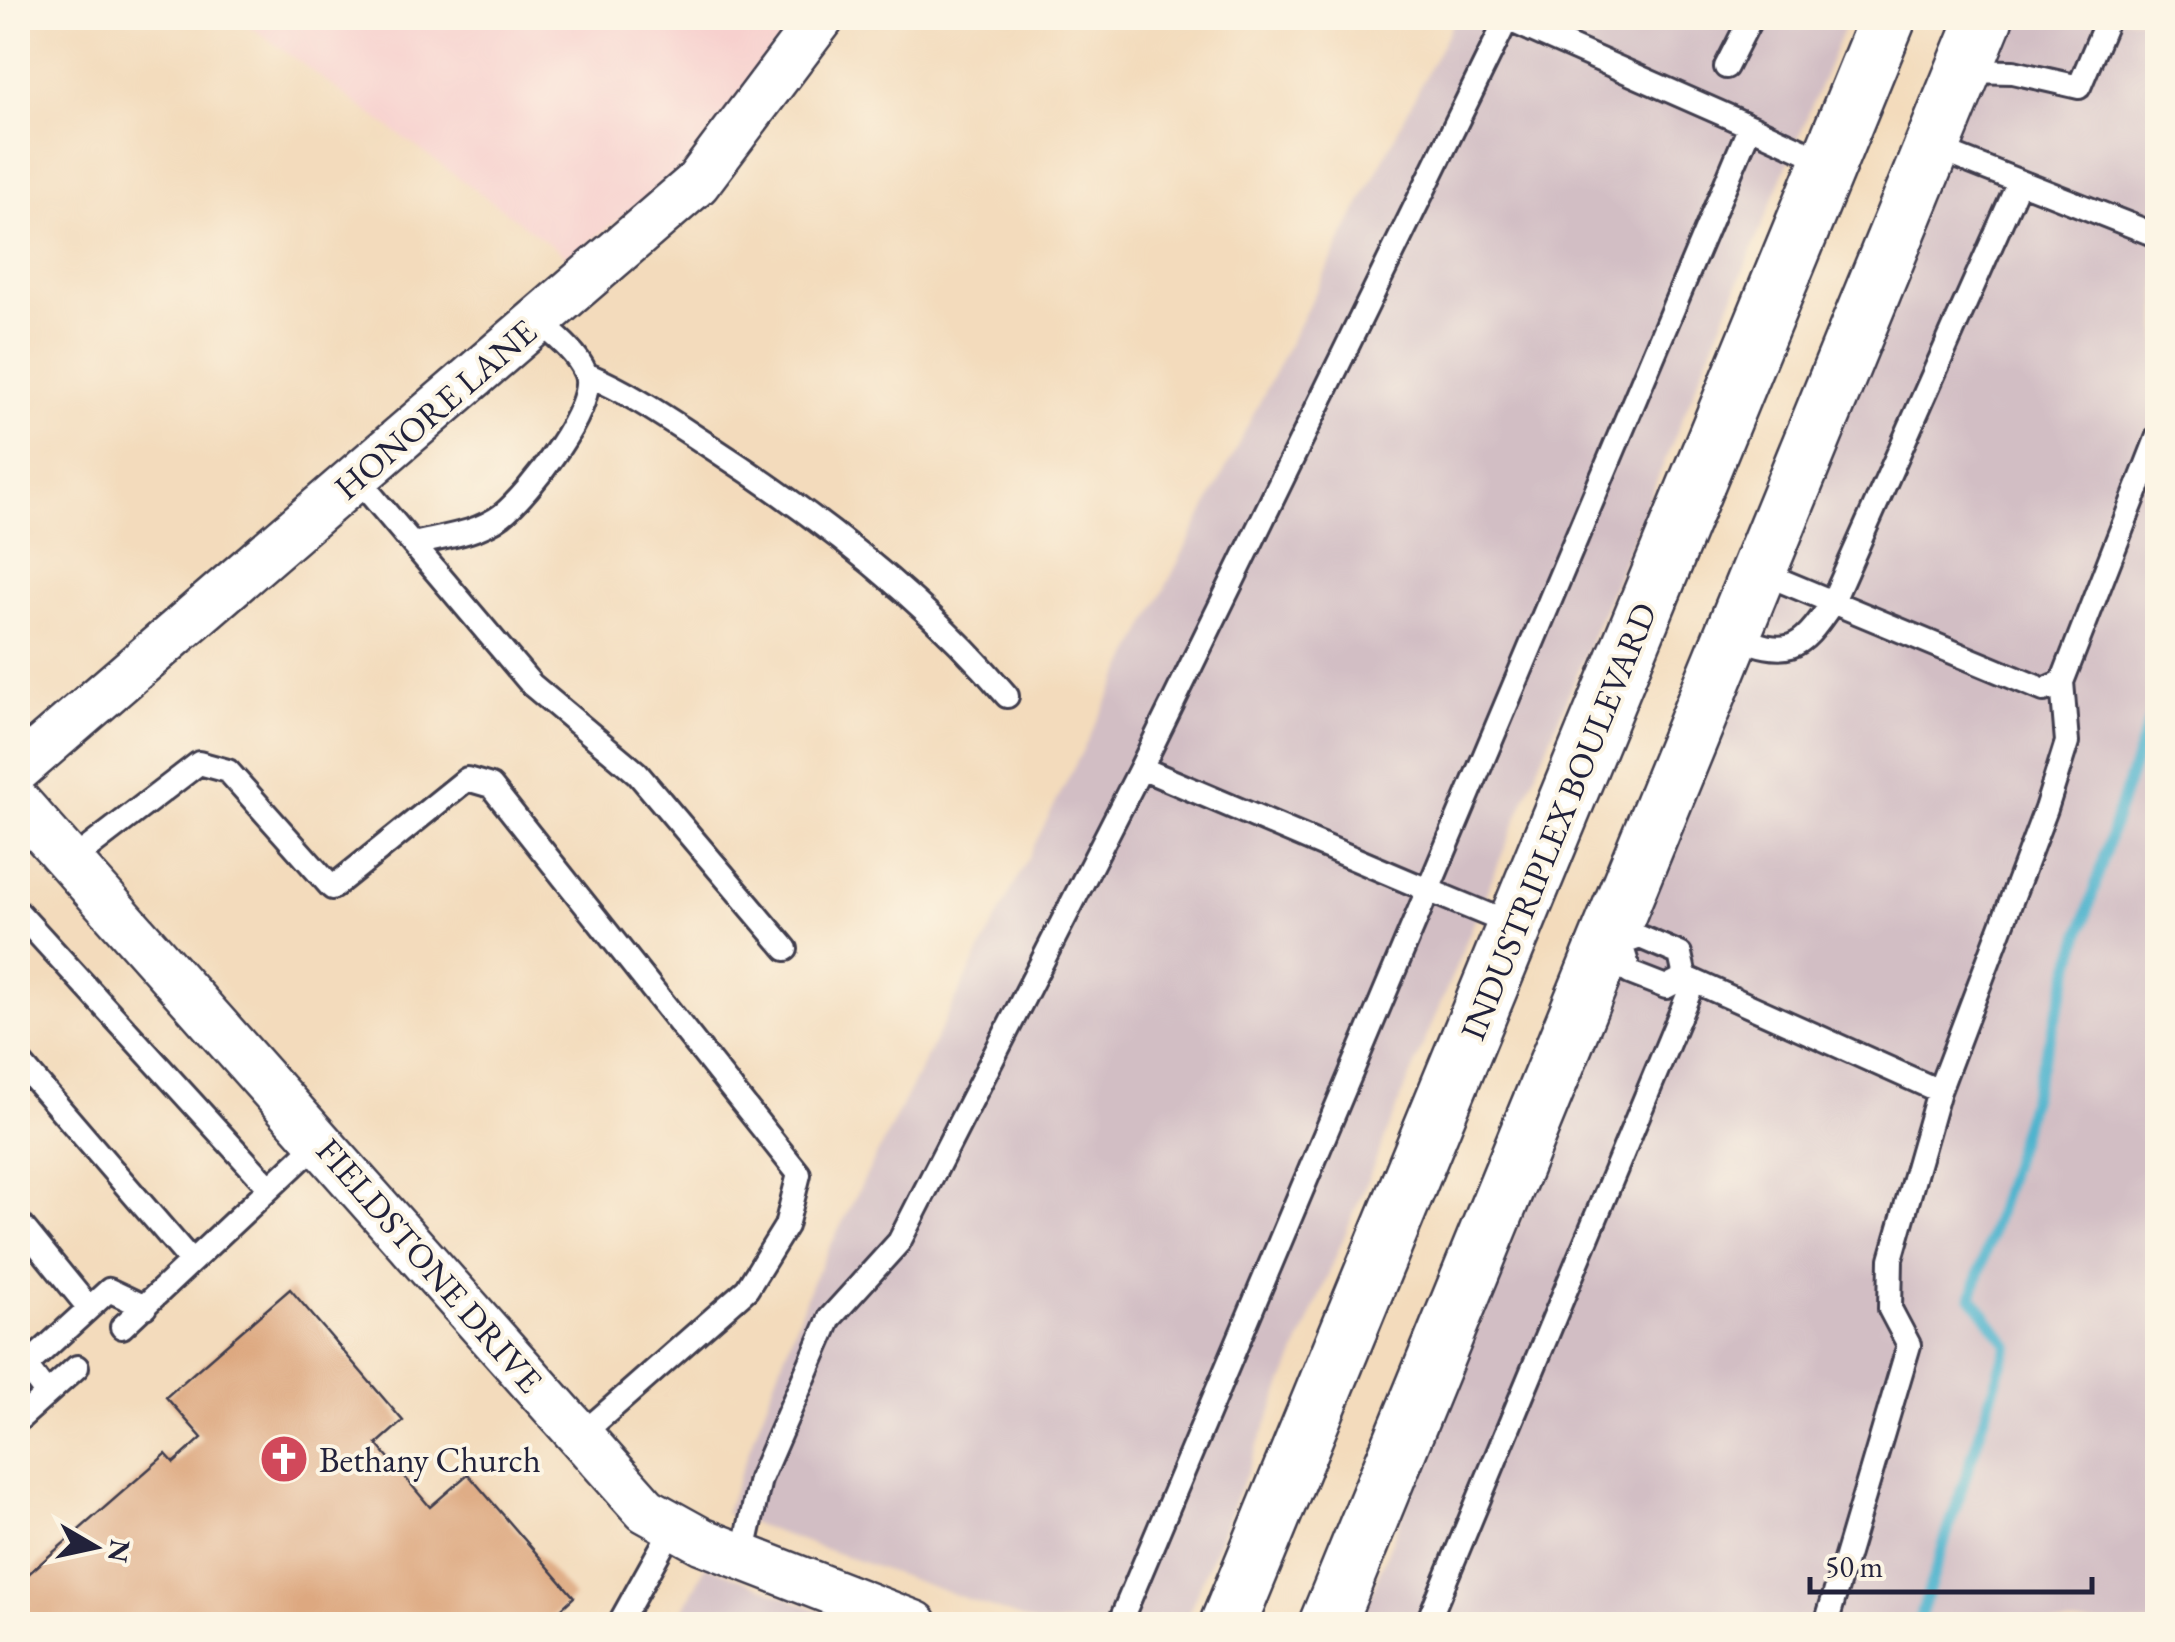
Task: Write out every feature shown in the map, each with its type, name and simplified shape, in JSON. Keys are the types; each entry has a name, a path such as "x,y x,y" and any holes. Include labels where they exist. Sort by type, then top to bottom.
{"street":[{"name":"HONORE LANE","path":"18,769 697,183 820,18"},
{"name":"INDUSTRIPLEX BOULEVARD","path":"1228,1624 1888,18"},
{"path":"1327,1624 1614,941 1758,571 1985,18"},
{"name":"FIELDSTONE DRIVE","path":"18,804 321,1140 646,1510 672,1527 915,1624"}],"lane":[{"path":"1726,67 1751,18"},
{"path":"1963,71 2012,72 2078,87 2108,18"},
{"path":"743,1557 760,1479 830,1318 899,1242 1142,768 1507,19 1828,162"},
{"path":"1120,1624 1750,126"},
{"path":"1932,148 2158,236"},
{"path":"1732,636 1772,650 1790,650 1812,633 1832,603 2019,182"},
{"path":"538,320 574,354 588,375 626,392 800,507 971,654 1007,696"},
{"path":"413,544 466,532 500,516 534,483 585,404 588,375"},
{"path":"1826,1624 1909,1345 1890,1309 1891,1259 1939,1091 2046,809 2067,742 2062,682 2158,436"},
{"path":"356,477 532,685 637,773 786,949"},
{"path":"1758,571 2017,682 2044,690 2062,682"},
{"path":"70,862 199,762 228,771 332,888 467,779 491,786 512,809 800,1174 786,1226 747,1289 580,1436"},
{"path":"1142,768 1515,926"},
{"path":"18,912 270,1188"},
{"path":"1427,1624 1689,979 1680,954 1640,937 1614,941 1630,973 1666,987 1689,979 1939,1091"},
{"path":"18,1060 191,1261"},
{"path":"122,1327 321,1140"},
{"path":"18,1221 89,1308"},
{"path":"46,1392 22,1361 109,1290 144,1307"},
{"path":"18,1420 77,1367"},
{"path":"619,1624 672,1527"}],"shaded area":[{"path":"239,18 803,18 677,175 569,258"},
{"path":"1455,18 1848,18 1184,1624 1038,1624 725,1514 811,1284"},
{"path":"1997,18 2157,18 2157,1624 1359,1624"},
{"path":"706,1565 853,1624 676,1624"}],"building":[{"name":"Bethany Church","path":"290,1289 403,1421 377,1444 430,1507 468,1474 574,1597 552,1617 558,1624 27,1624 18,1613 18,1583 166,1454 174,1463 202,1438 166,1397"}],"waterway":[{"path":"1918,1624 2008,1345 1972,1297 2113,826 2158,695"}],"place":[{"name":"Bethany Church","path":"284,1459"}]}
